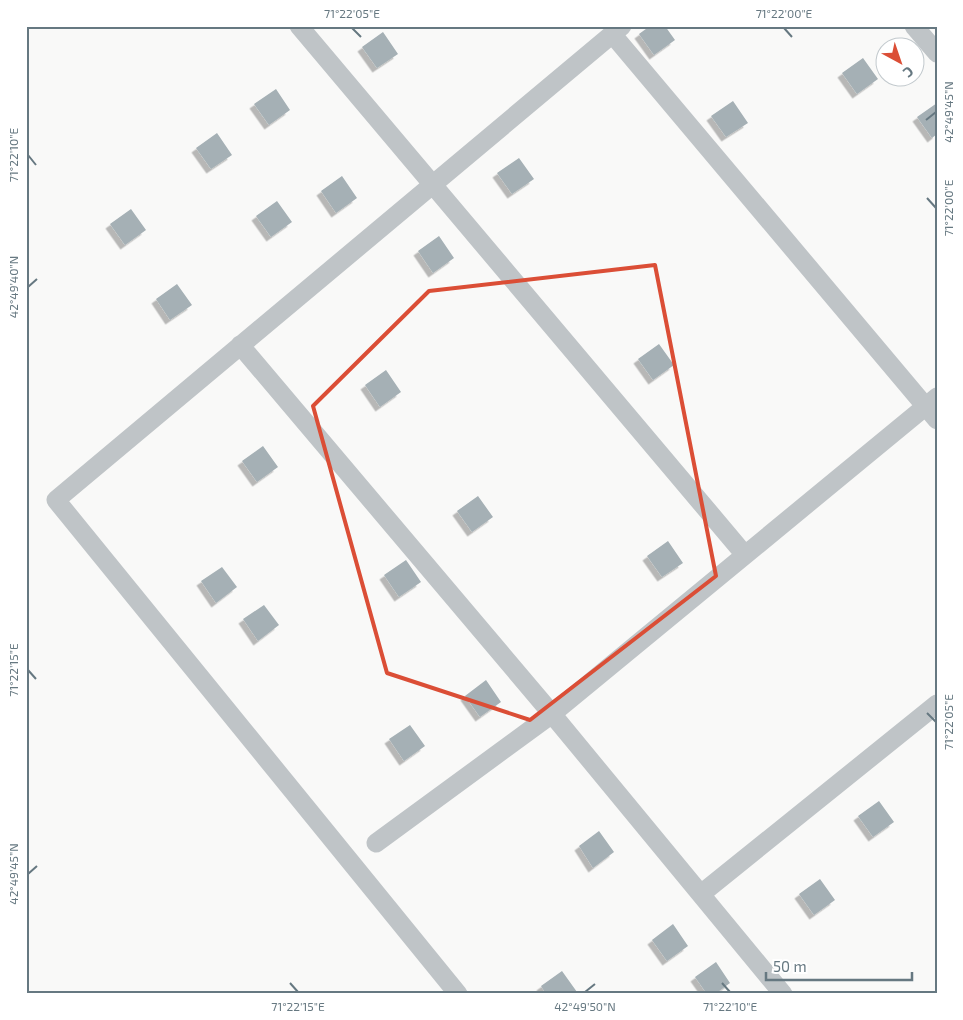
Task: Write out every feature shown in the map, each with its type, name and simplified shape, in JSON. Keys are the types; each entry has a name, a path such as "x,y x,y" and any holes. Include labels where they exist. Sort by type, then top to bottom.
{"street":[{"path":"299,26 745,555"},
{"path":"914,26 937,53"},
{"path":"376,843 552,714 745,555 933,408 618,31 56,500 458,994"},
{"path":"240,345 552,714 783,994"},
{"path":"701,894 937,704"}],"highlighted area":[{"path":"655,265 716,576 530,720 387,673 313,406 429,291"}],"building":[{"path":"650,26 665,26 675,40 654,55 639,34"},
{"path":"383,32 398,54 377,68 362,47"},
{"path":"863,58 876,76 876,80 857,94 842,73"},
{"path":"276,89 290,110 269,125 254,104"},
{"path":"733,101 748,123 726,137 711,116"},
{"path":"937,103 937,134 932,138 917,117"},
{"path":"217,133 232,155 211,169 196,148"},
{"path":"519,158 534,179 512,194 497,173"},
{"path":"342,176 357,198 336,213 321,191"},
{"path":"277,201 292,222 271,237 256,216"},
{"path":"131,209 146,230 125,245 110,224"},
{"path":"439,236 454,258 433,273 418,251"},
{"path":"177,284 192,305 170,320 156,299"},
{"path":"659,344 674,365 653,380 638,359"},
{"path":"386,370 401,392 380,407 365,385"},
{"path":"263,446 278,467 257,482 242,461"},
{"path":"478,496 493,517 472,532 457,511"},
{"path":"668,541 683,563 662,577 647,556"},
{"path":"406,560 421,582 399,597 384,575"},
{"path":"222,567 237,587 216,603 201,581"},
{"path":"264,605 279,625 258,641 243,619"},
{"path":"486,680 501,702 480,717 465,696"},
{"path":"410,725 425,746 404,761 389,739"},
{"path":"879,801 894,822 873,837 858,816"},
{"path":"599,831 614,852 593,868 579,846"},
{"path":"820,879 835,900 814,915 799,894"},
{"path":"673,924 688,946 667,961 652,940"},
{"path":"716,962 730,983 715,994 707,994 695,977"},
{"path":"562,971 577,992 575,994 546,994 541,986"}]}
